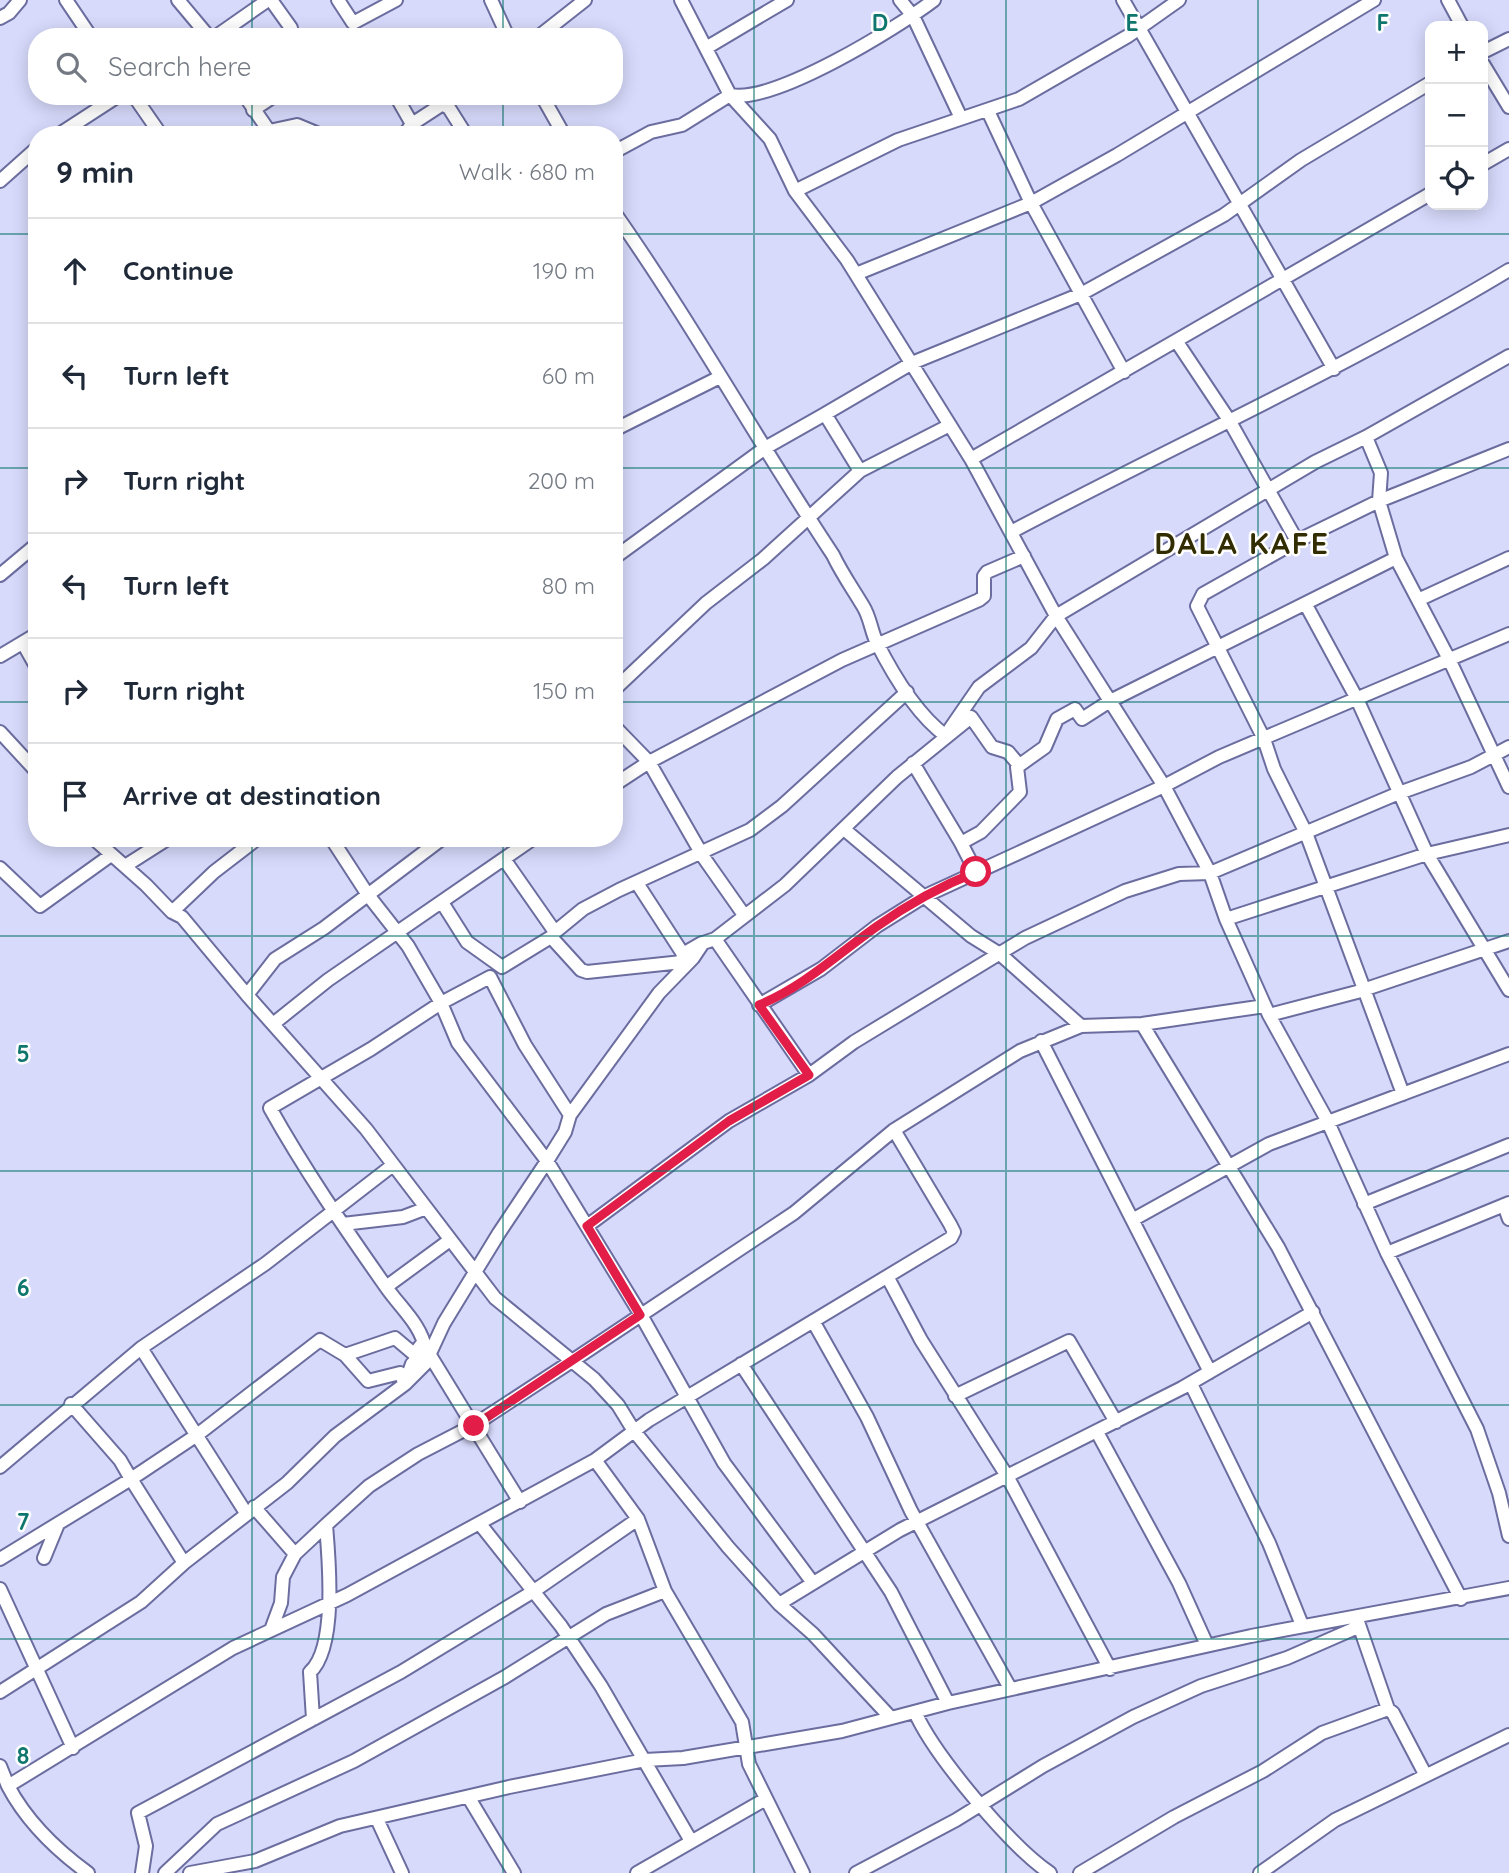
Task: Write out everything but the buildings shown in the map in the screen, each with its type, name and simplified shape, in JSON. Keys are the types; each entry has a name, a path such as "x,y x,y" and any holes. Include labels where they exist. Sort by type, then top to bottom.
{"street":[{"path":"0,18 9,13 20,0"},
{"path":"66,0 85,28"},
{"path":"178,0 201,28"},
{"path":"228,28 270,0 291,28"},
{"path":"338,0 354,28"},
{"path":"353,23 396,0"},
{"path":"491,0 504,28"},
{"path":"549,28 585,0"},
{"path":"682,0 730,95 769,139 795,191 856,274 912,363 971,459 1056,616 1164,786 1210,873 1226,919 1267,1011 1327,1120 1387,1254 1477,1429 1499,1493 1509,1536"},
{"path":"706,48 787,0"},
{"path":"900,0 913,16 961,118"},
{"path":"623,147 651,132 682,125 730,95 749,96 811,72 913,16 934,0"},
{"path":"1123,0 1242,203 1334,369"},
{"path":"795,191 898,140 988,111 1044,86 1179,0"},
{"path":"856,274 1031,203 1118,155 1186,110 1374,0"},
{"path":"1448,0 1459,21"},
{"path":"1488,50 1509,39"},
{"path":"1488,72 1509,107"},
{"path":"623,551 765,448 912,363 1081,294 1242,203 1301,160 1428,84"},
{"path":"72,126 104,105"},
{"path":"140,105 155,126"},
{"path":"250,105 265,126"},
{"path":"253,110 260,105"},
{"path":"401,105 412,124 440,105"},
{"path":"452,105 462,126"},
{"path":"547,105 559,126"},
{"path":"988,111 1031,203 1124,372"},
{"path":"1488,160 1509,149"},
{"path":"0,181 28,156"},
{"path":"971,459 1425,197"},
{"path":"623,225 689,323 864,607 879,646 907,692 928,723 946,736"},
{"path":"1011,532 1228,420 1334,369 1509,270"},
{"path":"1177,342 1228,420 1297,541"},
{"path":"946,736 979,687 1031,649 1056,616 1267,490 1509,356"},
{"path":"623,426 720,377"},
{"path":"825,414 859,471"},
{"path":"623,681 706,603 809,519 859,471 950,425"},
{"path":"1366,437 1381,473 1379,501 1396,558 1449,659 1509,786"},
{"path":"1403,1094 1362,990 1306,833 1275,769 1264,739 1197,606 1199,599 1297,541 1379,501 1509,449"},
{"path":"0,575 28,552"},
{"path":"623,779 649,762 831,666 979,600 984,596 984,576 987,572 1024,556"},
{"path":"1019,765 1045,747 1057,719 1075,709 1082,719 1110,701 1306,606 1396,558"},
{"path":"1418,600 1509,558"},
{"path":"1306,606 1357,699 1427,854 1509,990"},
{"path":"759,1005 821,969 877,926 925,896 1164,786 1219,757 1509,634"},
{"path":"0,656 28,640"},
{"path":"23,643 28,652"},
{"path":"502,967 555,932 583,909 750,830 782,806 907,692"},
{"path":"683,954 709,941 785,885 913,763 971,717 992,747 1007,752 1019,765 1020,792 981,832 961,843"},
{"path":"0,732 28,762"},
{"path":"623,735 649,762 704,853 704,858 744,915"},
{"path":"587,1226 729,1121 809,1075 854,1042 1025,938 1125,891 1179,874 1210,873 1399,793 1471,767 1509,747"},
{"path":"913,763 976,872"},
{"path":"845,830 909,887 925,896 971,936 1000,954 1081,1026"},
{"path":"1226,919 1427,854 1509,835"},
{"path":"103,847 172,912 182,918 393,1165 424,1209 476,1270 495,1298 572,1361 618,1405 634,1431 779,1604 813,1634 891,1718"},
{"path":"125,866 155,847"},
{"path":"172,912 214,872 246,847"},
{"path":"337,847 368,895 398,931 441,1003 458,1042 547,1161 640,1315 724,1463 813,1583"},
{"path":"247,995 275,959 368,895 431,847"},
{"path":"273,1024 328,980 398,931 443,904 477,876 521,847"},
{"path":"0,868 40,906 111,855"},
{"path":"504,859 555,932"},
{"path":"502,967 551,937 581,970 587,972 682,962 683,954 637,883"},
{"path":"443,904 467,942 502,967"},
{"path":"709,941 809,1075"},
{"path":"0,1692 125,1614 184,1563 287,1483 335,1436 405,1384 432,1357 444,1323 565,1132 570,1115 659,993 709,941"},
{"path":"271,1630 281,1603 283,1577 295,1554 369,1486 418,1454 474,1426 794,1213 894,1130 1041,1041 1081,1026 1142,1024 1267,1011 1362,990 1509,941"},
{"path":"405,1384 412,1364 426,1351 415,1322 386,1287 335,1213 270,1108 371,1049 441,1003 490,977 525,1045 570,1115"},
{"path":"1142,1024 1230,1167 1313,1312 1363,1414 1461,1599"},
{"path":"1041,1041 1134,1219 1210,1373"},
{"path":"1134,1219 1269,1144 1462,1069 1509,1054"},
{"path":"8,1786 233,1648 330,1603 595,1460 634,1431 688,1397 951,1238 954,1232 894,1130"},
{"path":"1364,1204 1509,1144"},
{"path":"0,1467 141,1348 335,1213 393,1165"},
{"path":"1387,1254 1507,1204 1509,1219"},
{"path":"343,1224 403,1217 424,1209"},
{"path":"386,1287 450,1240"},
{"path":"888,1278 955,1396 1007,1476 1110,1669"},
{"path":"779,1604 917,1522 1191,1384 1313,1312"},
{"path":"813,1321 867,1417 917,1522 1010,1688"},
{"path":"345,1355 395,1338 414,1354 424,1341"},
{"path":"0,1559 197,1435 320,1340 345,1355 368,1381 400,1373 405,1384"},
{"path":"955,1396 1069,1342 1116,1422"},
{"path":"141,1348 197,1435 250,1510 295,1554"},
{"path":"432,1357 520,1502"},
{"path":"741,1364 891,1592 948,1703"},
{"path":"1191,1384 1269,1543 1302,1625"},
{"path":"72,1404 120,1460 184,1563"},
{"path":"1097,1432 1179,1583 1207,1645"},
{"path":"595,1460 638,1519 664,1591 742,1722 749,1764 764,1800 803,1873"},
{"path":"142,1873 146,1846 138,1814 401,1672 534,1591 638,1519"},
{"path":"44,1558 58,1524"},
{"path":"480,1524 569,1638 645,1759 691,1840"},
{"path":"313,1719 310,1672 324,1652 330,1603 326,1525"},
{"path":"190,1873 256,1861 340,1826 645,1759 684,1758 842,1731 1010,1688 1110,1669 1207,1645 1302,1625 1357,1622 1509,1588"},
{"path":"0,1589 73,1748"},
{"path":"166,1873 216,1824 354,1761 606,1614 664,1591"},
{"path":"1357,1622 1388,1709 1393,1713 1425,1774"},
{"path":"856,1873 1133,1717 1200,1686 1287,1658 1357,1622"},
{"path":"1080,1873 1174,1817 1263,1772 1322,1733 1388,1709"},
{"path":"915,1712 925,1734 982,1804 1012,1839 1050,1873"},
{"path":"1260,1873 1335,1820 1509,1735"},
{"path":"0,1766 18,1804 51,1844 88,1873"},
{"path":"469,1798 514,1873"},
{"path":"636,1873 764,1800"},
{"path":"377,1819 401,1873"}],"district":[{"name":"DALA KAFE","path":"1242,543"}],"route":[{"path":"474,1426 490,1412 640,1315 587,1226 729,1121 809,1075 759,1005 774,999 821,969 877,926 925,896 976,872"}]}
